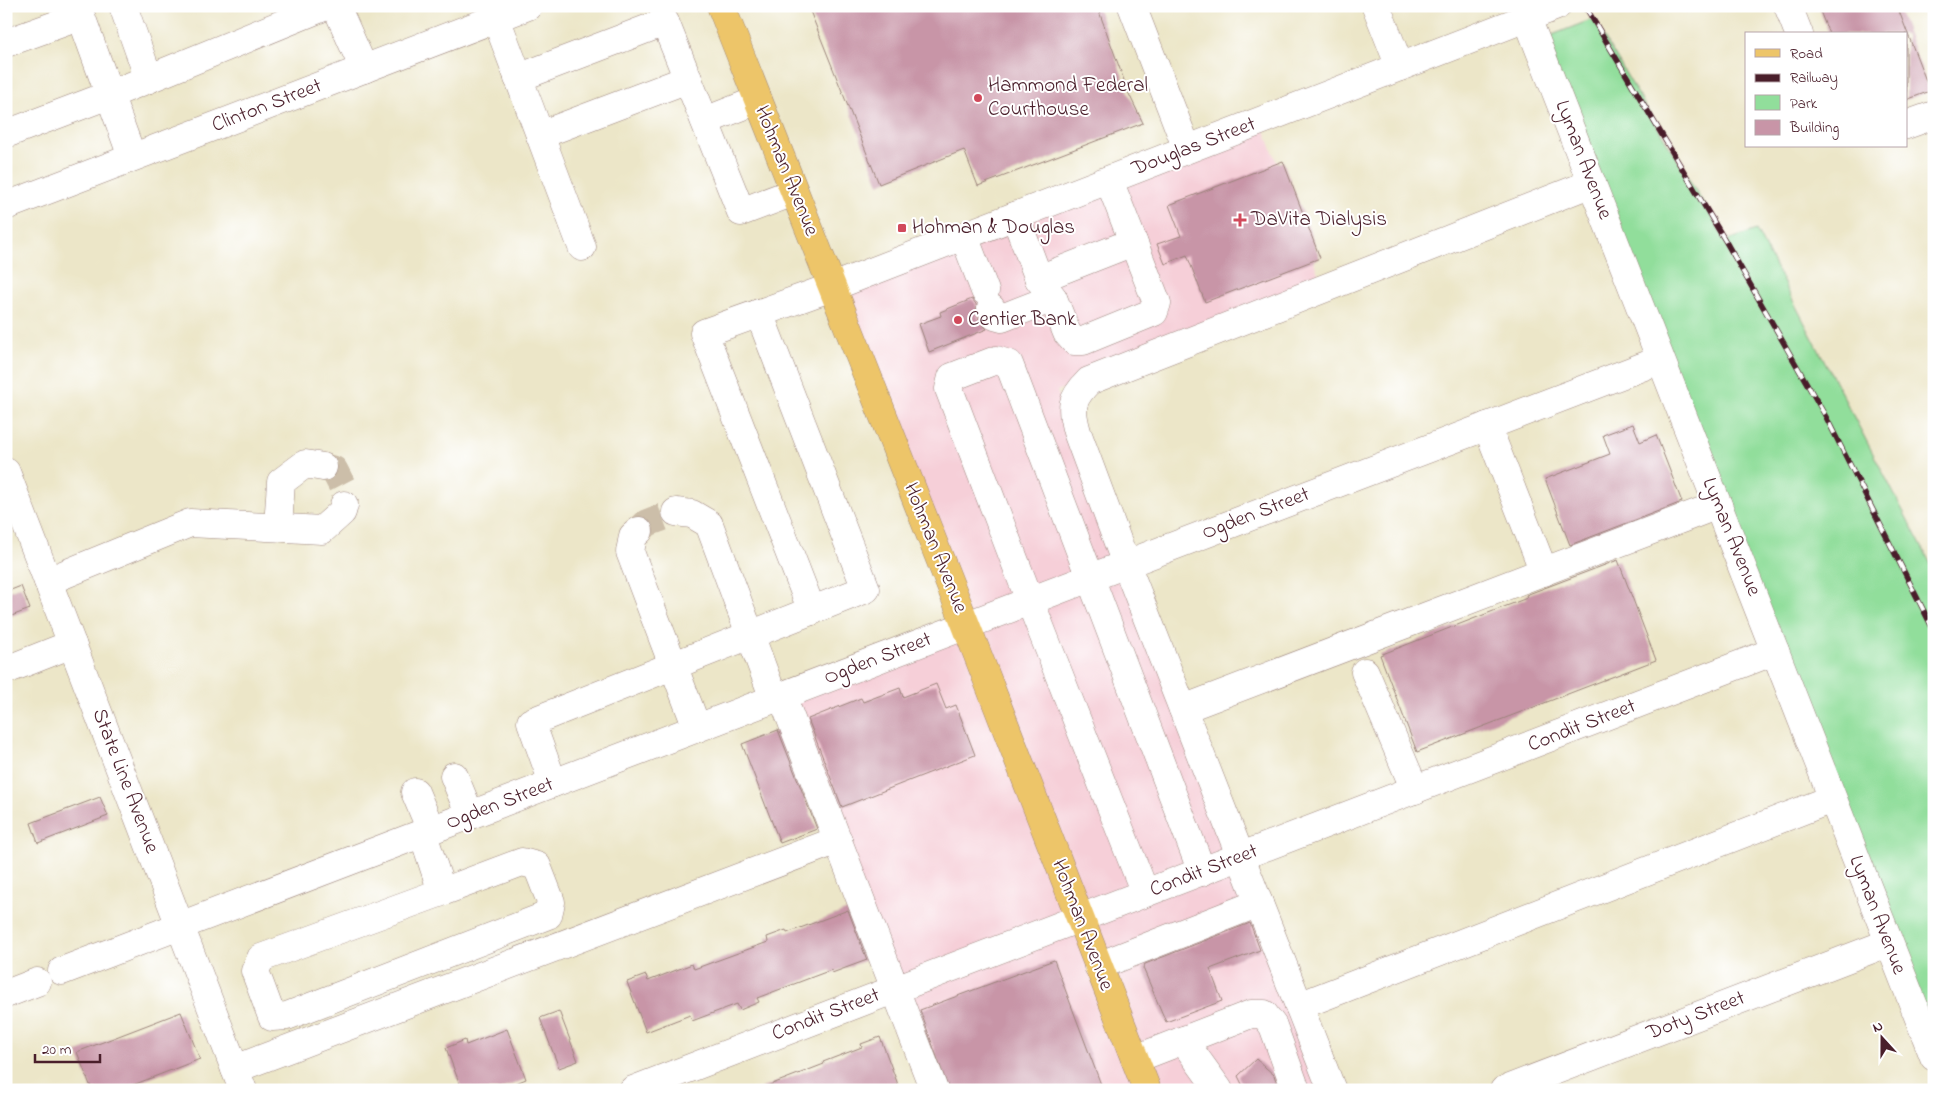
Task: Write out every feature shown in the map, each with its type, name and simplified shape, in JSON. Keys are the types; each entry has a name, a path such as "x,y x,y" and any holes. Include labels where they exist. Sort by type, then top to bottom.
{"main road":[{"name":"Hohman Avenue","path":"720,6 966,626 1147,1090"}],"street":[{"path":"123,6 149,79"},
{"path":"336,6 364,69"},
{"path":"1132,6 1187,150"},
{"path":"1376,6 1400,67"},
{"name":"Douglas Street","path":"812,611 704,333 832,287 1557,6"},
{"path":"1788,6 1798,32"},
{"path":"6,134 149,79 311,9"},
{"path":"512,11 518,78 582,247"},
{"name":"Clinton Street","path":"6,206 512,11"},
{"path":"6,43 81,16 132,156"},
{"name":"Lyman Avenue","path":"1527,18 1934,1058"},
{"path":"518,78 665,22 741,212 794,192"},
{"path":"540,135 688,79"},
{"path":"705,121 758,100"},
{"path":"1908,124 1934,115"},
{"path":"1015,216 1067,332 1074,341 1083,341 1154,312 1157,304 1109,180"},
{"path":"1332,1090 1126,564 1072,414 1073,400 1089,381 1592,183"},
{"path":"964,236 994,316 1002,318 1046,288 1133,242"},
{"path":"553,783 531,722 866,590 759,313"},
{"path":"1146,893 1030,601 950,389 952,377 996,360 1009,364 1202,872"},
{"name":"Ogden Street","path":"62,971 1660,360"},
{"path":"1486,426 1544,572"},
{"path":"278,527 281,482 305,464 322,467"},
{"name":"State Line Avenue","path":"6,472 239,1079"},
{"path":"48,580 190,523 322,530 342,512 344,505"},
{"path":"1183,709 1718,505"},
{"path":"676,512 692,514 709,524 750,636 778,697 838,840 934,1090"},
{"path":"639,531 633,536 630,552 697,728"},
{"path":"6,670 72,644"},
{"name":"Condit Street","path":"633,1090 1079,917 1202,872 1776,651"},
{"path":"1364,672 1415,790"},
{"path":"454,776 470,815"},
{"path":"415,792 442,892"},
{"path":"1299,1006 1832,799"},
{"path":"239,1079 838,840"},
{"path":"522,862 538,866 551,902 548,915 287,1016 272,1016 256,971 261,958 442,892 522,862"},
{"path":"1098,966 1259,903"},
{"name":"Doty Street","path":"1504,1090 1888,943"},
{"path":"6,994 37,982"},
{"path":"1135,1059 1251,1014 1264,1014 1273,1026 1296,1090"},
{"path":"1183,1040 1219,1090"}],"shaded area":[{"path":"1261,120 1324,289 1057,391 1332,1090 935,1090 782,696 966,625 832,287"}],"green space":[{"path":"1593,19 1726,241 1756,230 1934,570 1934,1050 1537,41"}],"building":[{"name":"Hammond Federal Courthouse","path":"808,6 1097,6 1129,94 1143,123 978,186 964,150 879,184"},
{"path":"1818,6 1897,6 1907,32 1828,32"},
{"path":"1908,34 1930,91 1908,99"},
{"name":"DaVita Dialysis","path":"1283,161 1320,258 1205,302 1187,255 1165,264 1157,244 1181,236 1169,205"},
{"name":"Centier Bank","path":"972,299 976,304 977,315 981,323 987,329 929,352 919,324 941,316 940,312"},
{"path":"1633,424 1640,442 1656,435 1682,502 1570,545 1545,479 1610,454 1603,435"},
{"path":"1618,560 1656,660 1417,752 1380,655 1527,598 1526,595"},
{"path":"21,586 30,609 6,618 6,592"},
{"path":"936,684 946,709 956,705 975,755 842,807 808,719 861,698 863,702 900,688 903,697"},
{"path":"778,730 817,829 780,843 742,744"},
{"path":"100,797 108,816 38,843 31,823"},
{"path":"848,910 867,960 832,973 831,970 757,998 759,1002 740,1010 737,1004 692,1021 690,1015 646,1032 627,982 646,975 648,981 692,964 694,969 768,942 767,937 786,930 787,933"},
{"path":"1250,923 1260,950 1210,969 1222,1001 1166,1022 1143,968 1145,964"},
{"path":"1054,960 1103,1090 949,1090 920,1010"},
{"path":"559,1011 578,1061 559,1068 540,1018"},
{"path":"181,1012 200,1059 120,1090 92,1090 77,1052"},
{"path":"507,1029 526,1079 499,1090 462,1090 446,1048 465,1040 466,1045"},
{"path":"880,1037 900,1090 762,1090 762,1088 824,1064 823,1062 862,1047 861,1044"},
{"path":"1256,1059 1274,1075 1279,1090 1245,1090 1238,1076"}],"tunnel":[{"path":"323,467 334,470 346,493 344,505"},
{"path":"639,531 647,523 676,512"}],"railway":[{"path":"1585,6 1726,242 1826,417 1934,631"}],"place":[{"name":"Hammond Federal Courthouse","path":"978,98"},
{"name":"DaVita Dialysis","path":"1240,220"},
{"name":"Hohman & Douglas","path":"902,228"},
{"name":"Centier Bank","path":"958,320"}]}
